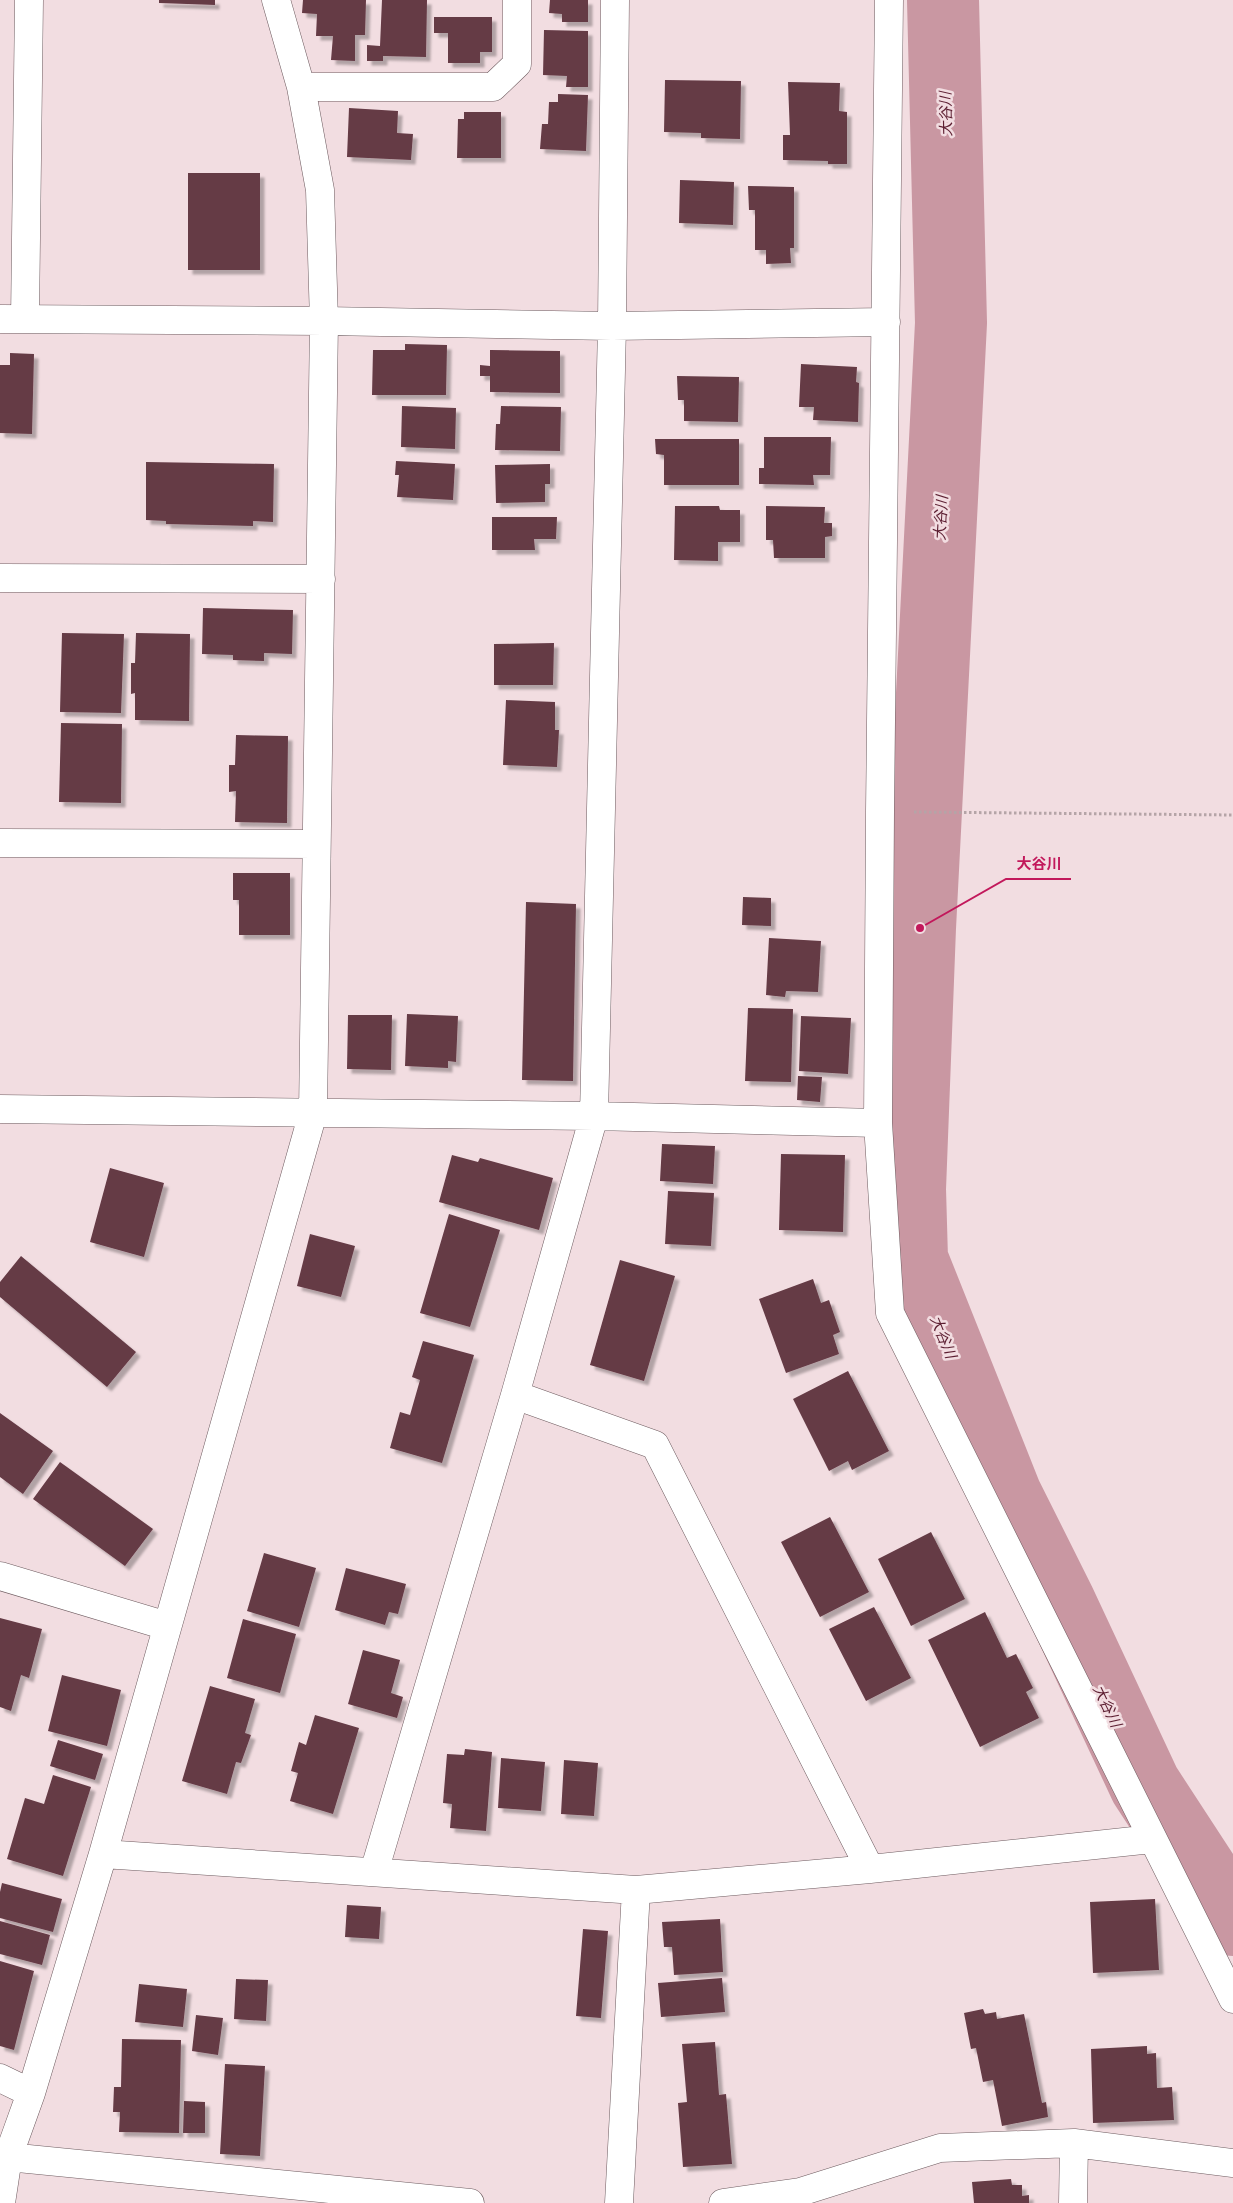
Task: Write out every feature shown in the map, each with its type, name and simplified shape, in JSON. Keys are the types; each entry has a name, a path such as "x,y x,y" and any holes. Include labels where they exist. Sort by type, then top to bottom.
{"street":[{"path":"29,0 12,319 324,321 612,326 886,322"},
{"path":"1,2203 8,2158 31,2093 103,1854 313,1113 324,321 320,190 301,87 276,0"},
{"path":"301,87 493,87 517,64 517,0"},
{"path":"374,1872 515,1395 594,1116 612,326 615,0"},
{"path":"889,0 878,1123 890,1313 1233,1998"},
{"path":"0,578 321,579"},
{"path":"0,843 316,844"},
{"path":"0,1110 594,1116 878,1123"},
{"path":"515,1395 655,1445 870,1869"},
{"path":"0,1576 167,1626"},
{"path":"103,1854 636,1890 870,1869 1152,1839"},
{"path":"619,2203 636,1890"},
{"path":"0,2078 31,2093"},
{"path":"723,2203 801,2198 940,2148 1074,2143 1233,2163"},
{"path":"1073,2203 1074,2143"},
{"path":"8,2158 470,2203"}],"path":[{"path":"880,812 1233,815"}],"building":[{"path":"159,0 215,0 215,5 159,3"},
{"path":"303,0 366,0 365,35 355,35 355,61 331,60 333,36 316,36 317,14 302,13"},
{"path":"382,0 427,0 426,57 383,56 383,61 367,61 367,45 380,46"},
{"path":"550,0 588,0 588,22 562,22 562,14 549,13"},
{"path":"434,17 492,17 492,52 480,52 480,63 448,63 448,33 434,33"},
{"path":"544,30 588,31 588,87 566,87 567,76 543,75"},
{"path":"665,80 741,81 740,139 701,138 701,133 664,132"},
{"path":"788,82 840,83 839,111 847,112 847,164 828,164 828,161 783,160 783,135 790,135"},
{"path":"558,94 588,95 586,151 540,149 542,124 548,124 549,102 558,102"},
{"path":"349,108 398,111 397,133 413,134 411,160 347,157"},
{"path":"464,112 501,112 501,158 457,158 458,119 464,119"},
{"path":"188,173 260,173 260,270 188,270"},
{"path":"680,180 734,182 733,225 679,223"},
{"path":"748,186 794,187 794,248 790,248 791,263 766,264 766,250 755,250 755,210 749,210"},
{"path":"405,344 447,345 446,395 372,395 373,350 405,350"},
{"path":"490,350 560,351 560,393 490,392 490,376 480,376 480,365 490,366"},
{"path":"10,353 34,354 32,434 0,433 0,365 10,365"},
{"path":"801,364 857,367 856,382 859,383 858,422 813,420 814,407 799,407"},
{"path":"677,376 739,377 738,422 684,421 684,400 678,400"},
{"path":"402,406 456,408 455,449 401,447"},
{"path":"501,406 561,407 560,451 495,450 496,424 500,424"},
{"path":"764,437 831,437 830,475 813,475 814,485 759,484 759,468 764,468"},
{"path":"655,439 739,439 739,485 664,485 664,455 656,454"},
{"path":"396,461 455,464 453,500 397,497 399,475 395,475"},
{"path":"146,462 274,464 273,522 253,521 253,526 166,524 166,521 146,520"},
{"path":"550,464 550,484 545,484 545,502 496,503 495,465"},
{"path":"675,506 719,506 720,510 740,510 740,542 718,542 718,561 674,560"},
{"path":"766,506 825,507 824,523 832,523 832,536 825,537 825,558 774,558 773,540 766,540"},
{"path":"492,517 557,517 556,539 534,539 535,550 492,550"},
{"path":"203,608 293,610 292,654 264,653 264,661 233,660 233,655 202,654"},
{"path":"62,633 124,634 121,713 60,712"},
{"path":"136,633 190,634 189,721 135,720 135,693 131,694 131,663 135,663"},
{"path":"554,643 553,685 494,685 494,644"},
{"path":"506,700 555,702 555,730 559,730 557,767 503,765"},
{"path":"61,723 122,724 121,803 59,802"},
{"path":"236,735 288,736 287,823 235,822 236,791 229,792 229,765 235,765"},
{"path":"233,873 290,873 290,935 239,935 239,900 233,900"},
{"path":"743,897 771,898 771,926 742,925"},
{"path":"526,902 576,904 573,1081 522,1080"},
{"path":"769,938 821,941 818,992 786,991 785,997 766,995"},
{"path":"748,1008 793,1009 791,1082 745,1081"},
{"path":"407,1014 458,1016 456,1062 448,1061 448,1068 405,1066"},
{"path":"348,1015 392,1015 391,1070 347,1069"},
{"path":"801,1016 851,1018 848,1074 799,1071"},
{"path":"798,1076 822,1077 820,1102 797,1100"},
{"path":"662,1144 715,1146 713,1184 660,1181"},
{"path":"781,1154 845,1155 843,1232 779,1230"},
{"path":"452,1155 478,1162 480,1158 553,1178 539,1230 439,1202"},
{"path":"110,1168 164,1183 144,1257 90,1242"},
{"path":"668,1191 714,1193 711,1246 665,1244"},
{"path":"449,1214 500,1230 470,1327 420,1313"},
{"path":"310,1234 355,1246 341,1297 297,1286"},
{"path":"21,1256 136,1352 107,1387 0,1297 0,1282"},
{"path":"620,1260 675,1276 644,1381 590,1365"},
{"path":"813,1279 821,1303 829,1300 840,1332 833,1335 839,1354 786,1373 759,1299"},
{"path":"423,1341 474,1355 442,1463 390,1448 400,1412 410,1415 420,1380 412,1377"},
{"path":"848,1371 889,1451 852,1470 848,1461 829,1471 793,1399"},
{"path":"0,1413 53,1451 23,1494 0,1477"},
{"path":"60,1462 153,1529 125,1566 33,1499"},
{"path":"830,1517 869,1592 820,1617 781,1542"},
{"path":"931,1532 965,1599 911,1626 878,1559"},
{"path":"264,1553 316,1568 299,1627 247,1611"},
{"path":"346,1568 406,1584 398,1614 389,1612 385,1625 335,1610"},
{"path":"874,1607 911,1678 866,1701 829,1629"},
{"path":"985,1612 1007,1658 1016,1654 1033,1688 1026,1692 1039,1718 980,1747 928,1640"},
{"path":"0,1618 42,1629 29,1678 21,1675 11,1711 0,1707"},
{"path":"243,1619 296,1634 280,1693 227,1678"},
{"path":"363,1650 400,1660 391,1693 403,1697 397,1718 348,1704"},
{"path":"62,1675 121,1690 107,1746 48,1731"},
{"path":"210,1686 255,1699 245,1733 251,1735 241,1763 236,1762 227,1794 182,1781"},
{"path":"315,1715 359,1728 333,1814 290,1801 298,1773 291,1771 299,1742 306,1745"},
{"path":"58,1740 103,1754 95,1780 50,1766"},
{"path":"465,1749 492,1752 486,1831 450,1828 452,1804 443,1803 447,1754 464,1755"},
{"path":"501,1758 545,1762 541,1811 498,1808"},
{"path":"564,1760 598,1763 594,1816 561,1814"},
{"path":"53,1775 91,1787 63,1876 7,1859 25,1798 44,1804"},
{"path":"2,1883 62,1899 53,1932 0,1918"},
{"path":"1155,1899 1159,1970 1093,1973 1090,1902"},
{"path":"347,1905 381,1907 379,1939 345,1937"},
{"path":"720,1919 723,1972 674,1975 672,1947 664,1947 662,1922"},
{"path":"0,1921 50,1935 42,1965 0,1954"},
{"path":"583,1929 608,1931 601,2018 576,2016"},
{"path":"0,1961 34,1971 14,2050 0,2046"},
{"path":"722,1978 725,2012 661,2017 658,1983"},
{"path":"236,1979 268,1980 266,2021 234,2019"},
{"path":"139,1984 187,1989 183,2027 135,2022"},
{"path":"983,2009 985,2014 996,2012 997,2019 1024,2014 1042,2103 1046,2102 1048,2117 1002,2126 993,2080 983,2082 976,2048 971,2049 964,2013"},
{"path":"196,2015 223,2018 218,2055 192,2051"},
{"path":"122,2039 181,2040 179,2133 119,2132 120,2112 113,2112 114,2087 121,2087"},
{"path":"715,2042 719,2095 726,2094 732,2164 683,2167 678,2103 687,2102 682,2044"},
{"path":"1147,2046 1147,2054 1156,2053 1157,2088 1172,2087 1174,2120 1093,2123 1091,2049"},
{"path":"225,2064 265,2066 260,2156 220,2154"},
{"path":"184,2101 205,2102 205,2133 183,2133"},
{"path":"1011,2179 1012,2185 1022,2185 1022,2196 1029,2195 1029,2203 974,2203 972,2182"}],"waterway":[{"name":"大谷川","path":"943,0 951,323 920,928 910,1189 912,1259 1006,1495 1059,1601 1145,1785 1233,1920"}],"place":[{"name":"大谷川","path":"920,928"}]}
